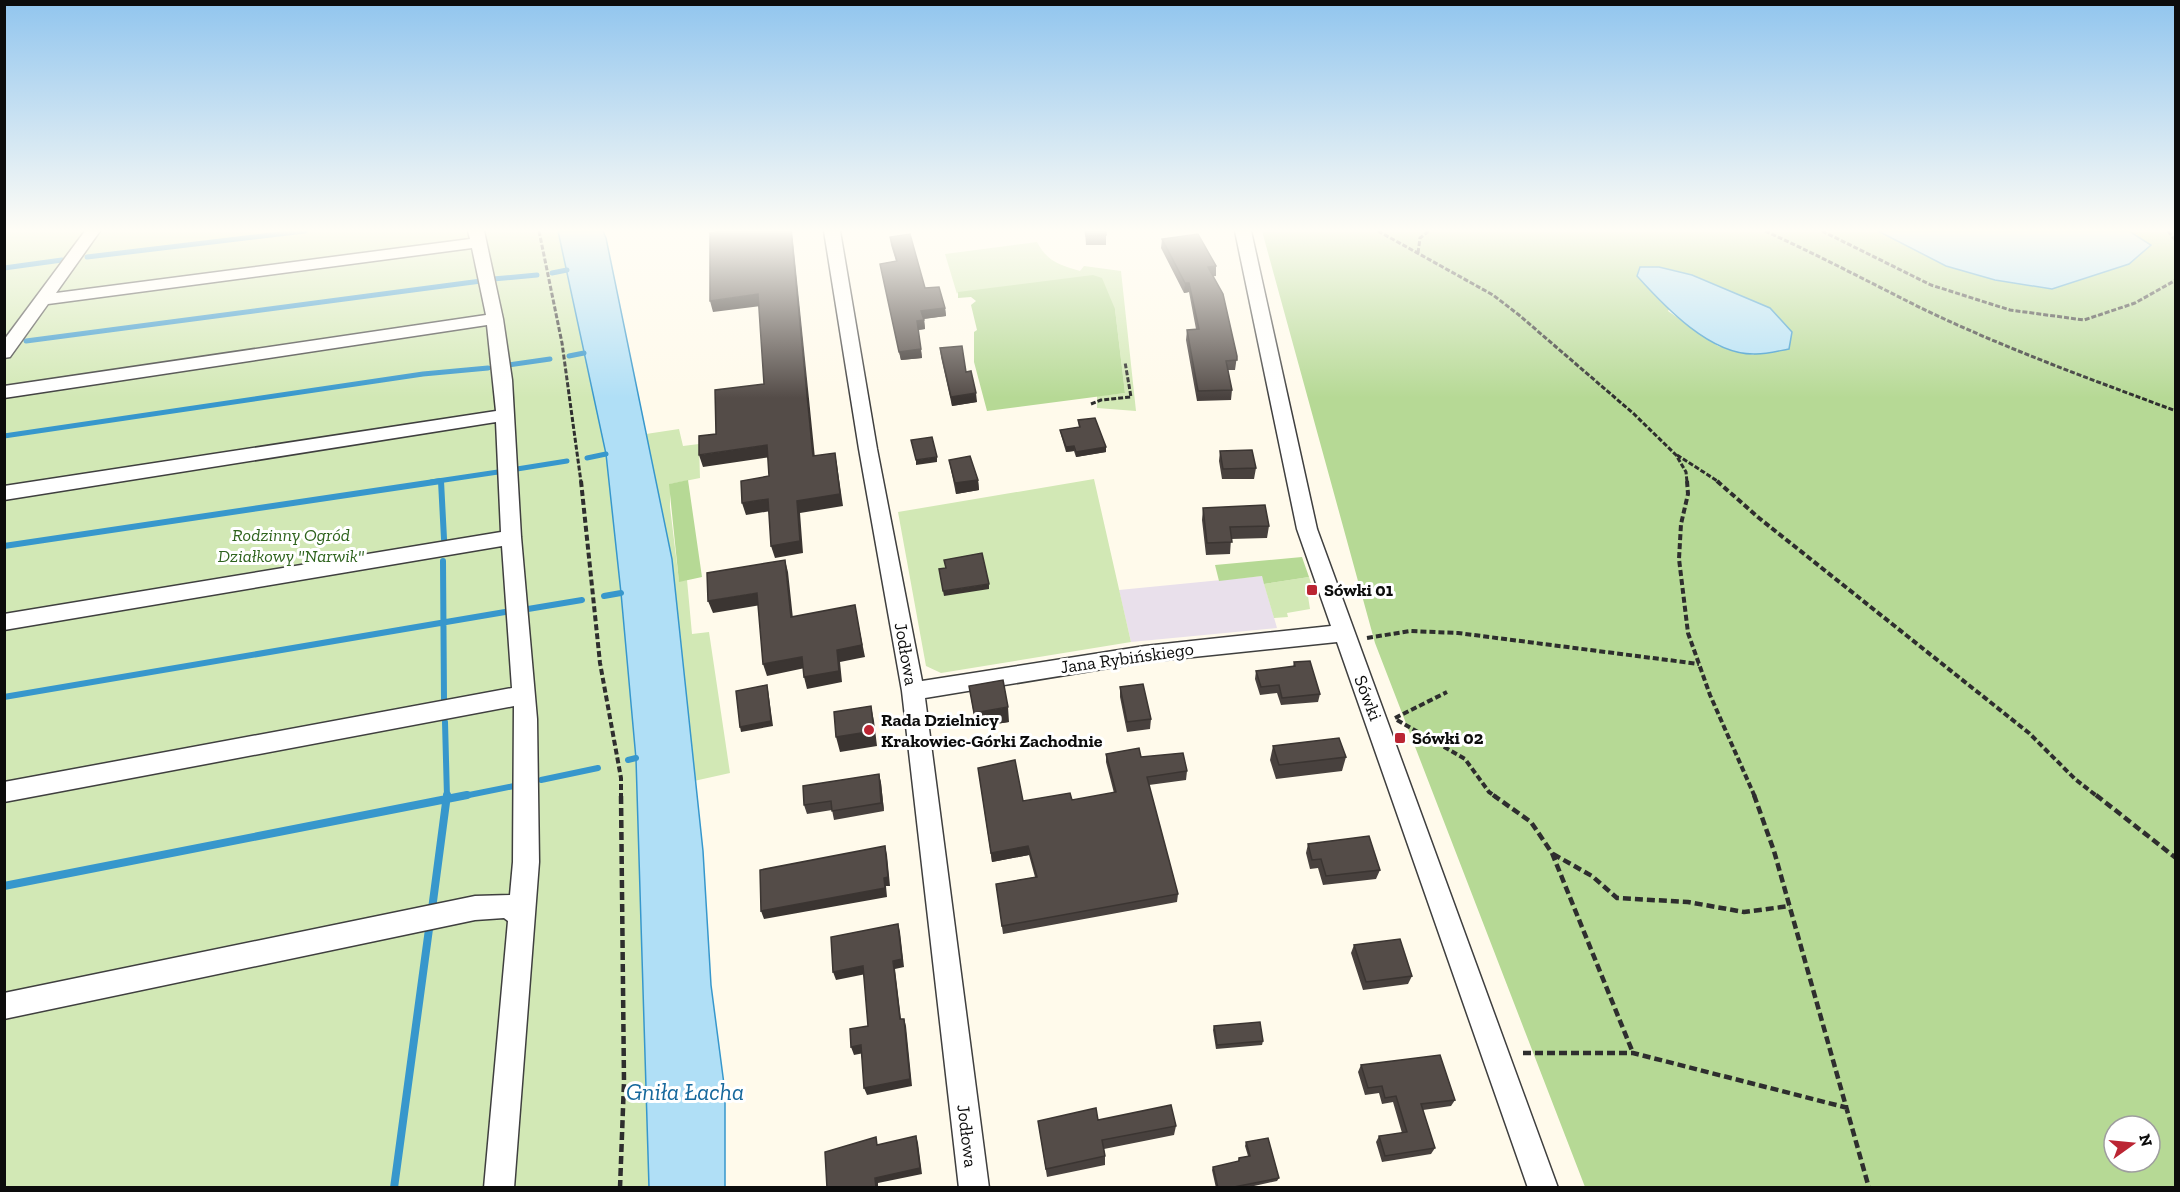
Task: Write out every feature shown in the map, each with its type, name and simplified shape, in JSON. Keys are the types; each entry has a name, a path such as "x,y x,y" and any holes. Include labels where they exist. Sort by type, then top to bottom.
{"street":[{"path":"4,353 53,287"},
{"path":"43,300 135,287"},
{"path":"488,287 495,319 505,415 511,537 524,695 526,862 499,1188"},
{"name":"Jodłowa","path":"841,287 868,450 913,692 974,1188"},
{"name":"Sówki","path":"1255,287 1307,529 1343,633 1394,766 1543,1188"},
{"path":"4,392 495,319"},
{"path":"4,493 505,415"},
{"path":"4,622 511,537"},
{"name":"Jana Rybińskiego","path":"913,692 1146,654 1343,633"},
{"path":"4,792 524,695"},
{"path":"4,1006 475,908 507,906 521,915"}],"path":[{"path":"550,287 562,343 589,542 600,663 621,778 624,1082 621,1188"},
{"path":"1478,287 1519,315 1634,414 1676,455 1719,482 1768,526 2029,734 2075,779 2175,858"},
{"path":"1881,287 1922,308 2041,361 2175,411"},
{"path":"1937,287 2021,311 2084,320 2135,303 2162,287"},
{"path":"1091,404 1101,400 1131,397 1125,362"},
{"path":"1676,455 1686,472 1688,494 1681,524 1678,559 1688,633 1710,695 1747,774 1790,906 1869,1188"},
{"path":"1366,638 1410,631 1458,633 1699,664"},
{"path":"1447,692 1394,718 1465,759 1489,792 1531,822 1552,853 1633,1053"},
{"path":"1552,853 1592,876 1617,898 1688,902 1744,912 1790,906"},
{"path":"1523,1053 1633,1053 1848,1108"}],"shaded area":[{"path":"1262,576 1277,628 1131,642 1119,590"}],"green space":[{"name":"Rodzinny Ogród Działkowy \"Narwik\"","path":"5,287 570,287 606,454 636,759 649,1187 5,1188"},
{"path":"955,287 1123,287 1136,411 1097,408 1097,396 1125,393 1115,309 958,292 957,294"},
{"path":"1001,287 1106,287 1115,309 1125,393 987,411 974,362 974,332 977,330 971,305 976,301 971,297 958,298 958,292"},
{"path":"1277,287 1684,287 1668,311 1718,346 1754,355 1720,287 2175,287 2175,1187 1585,1187 1375,643"},
{"path":"679,429 683,446 699,444 700,478 670,484 670,507 679,581 687,580 692,634 709,632 730,773 694,781 672,559 646,434"},
{"path":"1094,479 1131,642 941,673 926,666 898,512"},
{"path":"688,480 702,577 679,582 669,484"},
{"path":"1302,557 1309,577 1264,584 1262,576 1219,581 1215,565"},
{"path":"1309,577 1313,589 1307,590 1310,609 1287,613 1288,617 1274,618 1264,584"}],"water":[{"name":"Gniła Łacha","path":"570,287 616,287 672,559 703,851 711,985 725,1092 725,1187 649,1187 636,759 606,454"},
{"path":"1647,287 1719,287 1770,308 1792,332 1789,349 1760,354 1739,352 1722,347 1690,327"},
{"path":"2037,287 2059,287 2052,289"}],"building":[{"path":"710,287 796,287 813,456 835,453 840,494 797,501 800,541 771,546 768,499 742,503 741,481 769,476 767,445 699,455 699,436 716,434 715,390 764,384 758,294 710,301"},
{"path":"885,287 939,287 945,308 921,311 924,320 917,321 921,349 899,352"},
{"path":"1190,287 1219,287 1223,294 1237,356 1237,360 1226,361 1232,390 1198,391 1187,330 1199,329"},
{"path":"962,346 966,372 971,371 976,393 951,397 940,348"},
{"path":"1095,418 1106,447 1076,452 1074,446 1066,447 1060,430 1080,427 1078,420"},
{"path":"932,437 937,457 916,460 911,440"},
{"path":"1252,450 1256,468 1223,469 1220,451"},
{"path":"970,456 978,480 955,483 949,460"},
{"path":"1265,505 1269,526 1230,527 1232,542 1207,543 1203,508"},
{"path":"982,553 989,584 943,591 939,569 946,568 944,560"},
{"path":"785,560 791,617 855,605 862,645 837,650 839,671 804,677 802,657 763,664 757,593 708,601 707,573"},
{"path":"1310,661 1320,694 1282,698 1279,685 1261,687 1256,671 1295,666 1294,662"},
{"path":"1003,680 1008,707 974,713 969,686"},
{"path":"1143,684 1151,719 1127,722 1120,687"},
{"path":"767,685 771,721 740,727 736,691"},
{"path":"871,706 874,731 836,737 834,712"},
{"path":"1339,738 1346,757 1279,765 1273,746"},
{"path":"1139,748 1141,757 1183,753 1187,771 1147,777 1178,894 1002,926 996,884 1037,877 1028,846 991,853 978,768 1015,760 1023,801 1070,793 1072,800 1116,792 1106,754"},
{"path":"879,774 881,803 832,811 831,801 804,805 803,786"},
{"path":"1369,836 1380,870 1326,876 1321,859 1312,860 1308,844"},
{"path":"885,846 888,877 884,878 885,888 761,911 760,870"},
{"path":"898,924 902,959 893,961 900,1019 904,1019 910,1079 864,1088 861,1045 851,1047 850,1029 868,1026 863,966 833,972 831,937"},
{"path":"1400,939 1412,976 1366,982 1354,945"},
{"path":"1260,1022 1263,1041 1217,1045 1214,1026"},
{"path":"1440,1055 1455,1100 1421,1104 1435,1148 1385,1156 1379,1136 1407,1132 1396,1096 1385,1098 1382,1086 1368,1088 1361,1065"},
{"path":"1171,1105 1176,1126 1102,1140 1105,1156 1046,1169 1038,1121 1096,1108 1098,1120"},
{"path":"916,1136 920,1168 875,1178 876,1188 827,1188 825,1152 876,1137 877,1145"},
{"path":"1268,1138 1279,1178 1218,1188 1213,1167 1250,1156 1246,1142"}],"waterway":[{"path":"26,341 438,287"},
{"path":"569,356 584,353"},
{"path":"508,365 550,359"},
{"path":"4,436 423,374 488,368"},
{"path":"587,458 606,454"},
{"path":"517,469 567,461"},
{"path":"431,482 498,472"},
{"path":"4,546 441,481 444,539"},
{"path":"443,561 443,622"},
{"path":"604,596 621,593"},
{"path":"528,609 582,600"},
{"path":"443,622 505,612"},
{"path":"4,697 443,622"},
{"path":"443,622 444,701"},
{"path":"445,722 447,795"},
{"path":"628,760 636,758"},
{"path":"541,780 598,768"},
{"path":"459,797 514,786"},
{"path":"446,799 467,795"},
{"path":"4,886 446,799"},
{"path":"432,909 446,799"},
{"path":"394,1188 429,929"}],"place":[{"name":"Sówki 01","path":"1312,590"},
{"name":"Rada Dzielnicy Krakowiec-Górki Zachodnie","path":"869,730"},
{"name":"Sówki 02","path":"1400,738"}]}
